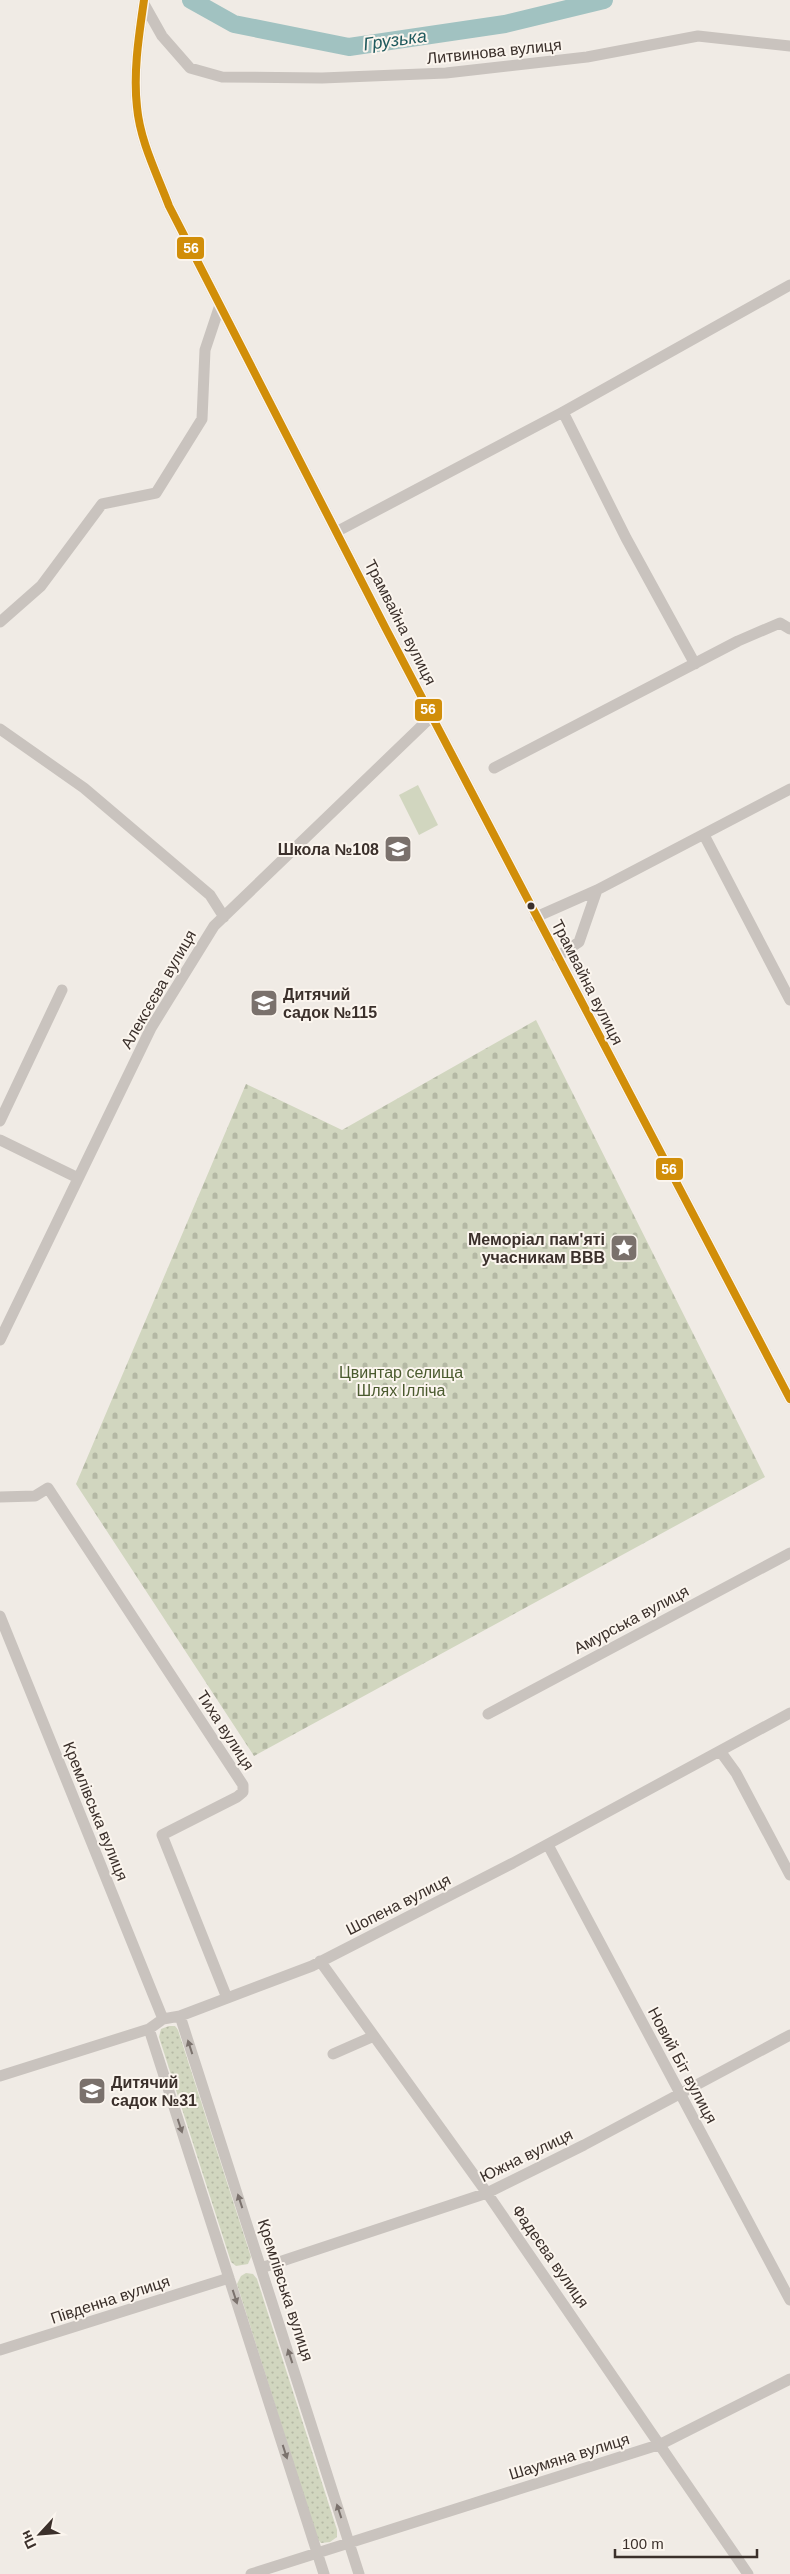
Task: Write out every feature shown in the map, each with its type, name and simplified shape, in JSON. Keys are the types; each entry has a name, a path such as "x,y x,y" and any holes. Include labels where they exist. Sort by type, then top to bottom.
{"street":[{"name":"Литвинова вулиця","path":"144,2 162,36 190,68 222,77 322,78 446,73 587,58 698,36 790,46"},
{"name":"Трамвайна вулиця","path":"144,2 136,62 137,108 145,143 169,206 536,917 790,1399"},
{"path":"336,532 563,412 790,284"},
{"path":"0,622 41,586 102,504 156,493 202,419 205,350 220,305"},
{"path":"563,412 626,538 695,664"},
{"path":"494,768 738,641 780,624 790,629"},
{"name":"Алексєєва вулиця","path":"0,1340 151,1028 214,926 432,716"},
{"path":"0,729 84,788 210,895 224,917"},
{"path":"536,917 597,890 790,789"},
{"path":"704,835 790,1000"},
{"path":"557,957 580,942 597,890"},
{"path":"0,1121 62,990"},
{"path":"0,1140 78,1178"},
{"name":"Тиха вулиця","path":"0,1497 35,1496 48,1488 243,1785 243,1792 238,1797 162,1835 227,1998"},
{"name":"Амурська вулиця","path":"488,1714 790,1553"},
{"name":"Кремлівська вулиця","path":"0,1616 163,2019"},
{"name":"Шопена вулиця","path":"0,2076 149,2029 163,2019 180,2016 320,1961 548,1845 790,1712"},
{"path":"720,1751 736,1773 790,1875"},
{"name":"Новий Біт вулиця","path":"548,1845 790,2300"},
{"name":"Фадеєва вулиця","path":"320,1961 487,2193 661,2444 748,2574"},
{"name":"Кремлівська вулиця","path":"180,2016 359,2574"},
{"path":"149,2029 324,2574"},
{"name":"Южна вулиця","path":"261,2268 487,2193 790,2035"},
{"path":"333,2054 374,2036"},
{"name":"Південна вулиця","path":"0,2350 229,2278"},
{"name":"Шаумяна вулиця","path":"317,2553 661,2444 790,2379"},
{"path":"251,2574 317,2553"}],"green space":[{"path":"418,785 438,825 419,835 399,795"},
{"name":"Цвинтар селища Шлях Ілліча","path":"536,1020 765,1477 254,1756 76,1484 246,1084 342,1130"},
{"path":"175,2026 178,2030 251,2257 248,2264 236,2266 231,2262 159,2037 161,2029"},
{"path":"246,2273 253,2274 257,2279 337,2530 337,2537 330,2542 321,2543 317,2538 237,2284 241,2276"}],"waterway":[{"name":"Грузька","path":"191,0 234,24 349,47 505,24 604,0"}],"transit line":[{"name":"56","path":"144,0 136,67 137,107 145,145 169,206 386,629 790,1399"}],"place":[{"name":"Школа №108","path":"398,849"},
{"name":"Дитячий садок №115","path":"264,1003"},
{"name":"Меморіал пам'яті учасникам ВВВ","path":"624,1248"},
{"name":"Дитячий садок №31","path":"92,2091"}]}
